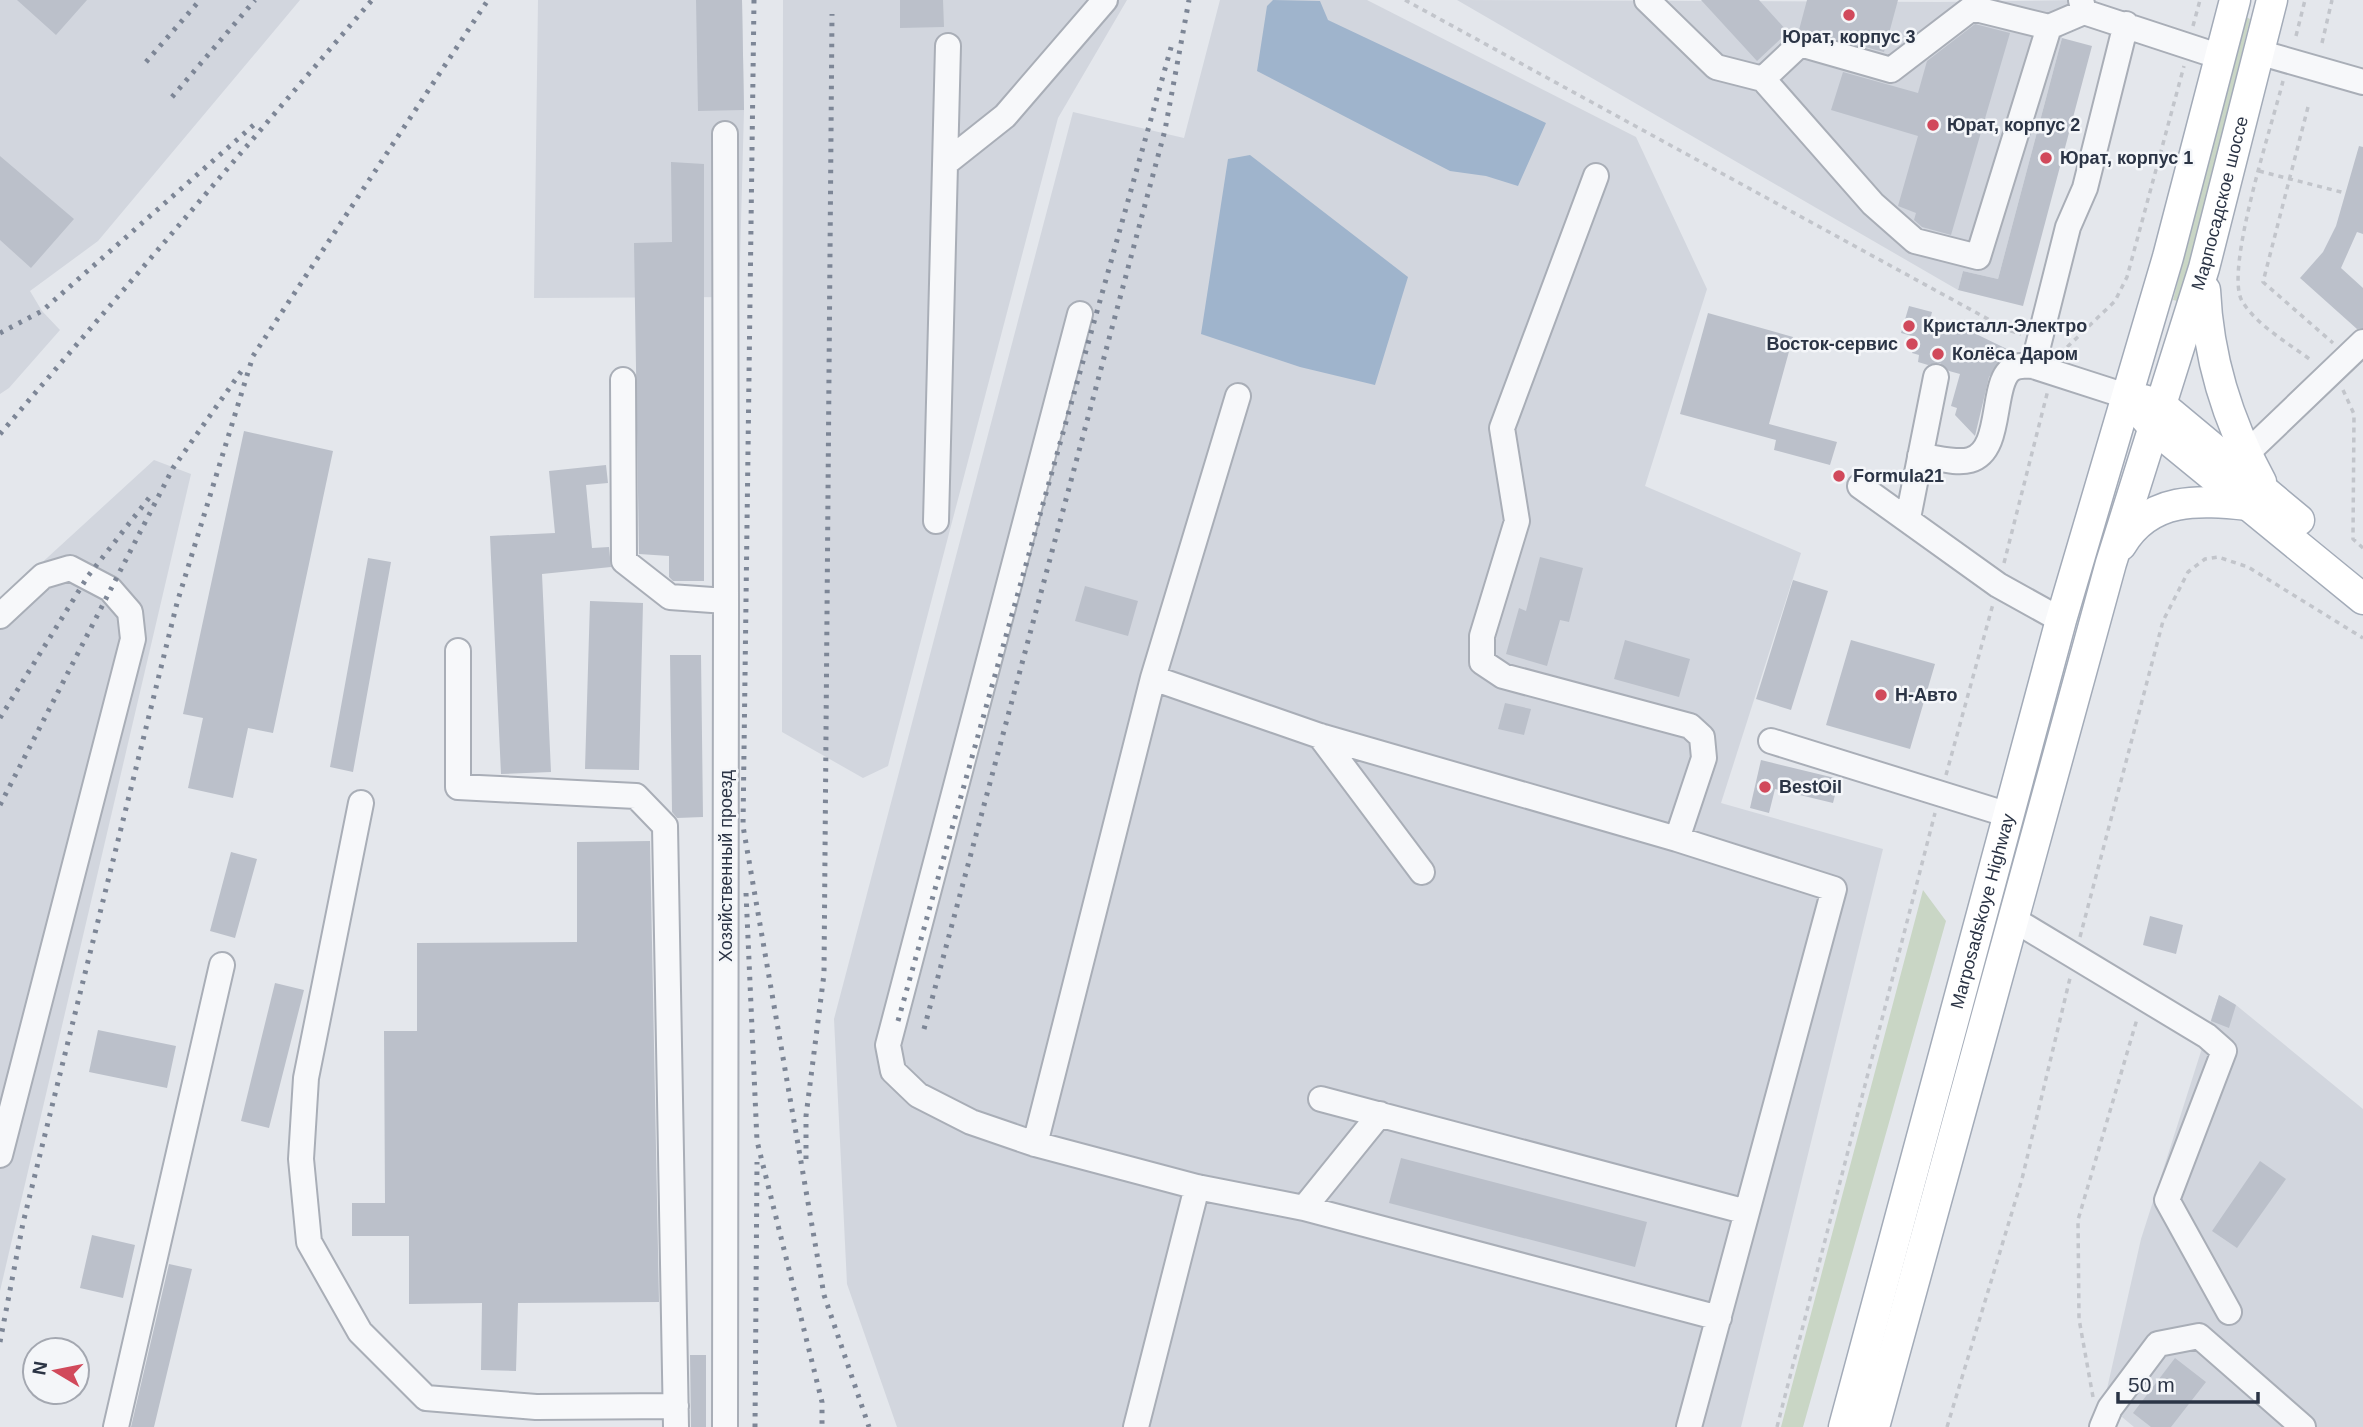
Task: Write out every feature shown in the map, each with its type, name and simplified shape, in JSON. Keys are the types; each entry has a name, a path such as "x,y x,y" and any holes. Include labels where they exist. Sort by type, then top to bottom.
{"main road":[{"name":"Марпосадское шоссе","path":"2126,396 2168,257 2235,0"},
{"name":"Марпосадское шоссе","path":"2158,416 2204,268 2272,0"},
{"path":"2204,268 2207,328 2221,390 2246,454 2259,499 2363,599"},
{"path":"2126,396 2158,416 2259,499 2363,575"},
{"name":"Marposadskoye Highway","path":"1844,1427 2061,620 2126,396"},
{"name":"Marposadskoye Highway","path":"1874,1427 2110,563 2158,416"},
{"path":"2110,563 2130,531 2153,512 2176,503 2259,499"}],"street":[{"path":"947,163 1005,117 1105,0"},
{"path":"1647,0 1716,67 1763,79 1873,204 1915,241 1978,257 2049,27 2082,6 2221,57"},
{"path":"1763,79 1800,44 1891,69 1972,8 2049,27"},
{"path":"2046,370 2039,339 2068,227 2085,188 2126,24"},
{"path":"936,521 948,46"},
{"path":"2258,52 2363,82"},
{"name":"Хозяйственный проезд","path":"724,1427 725,134"},
{"path":"1596,176 1502,428 1517,521 1482,636 1482,662 1503,676 1690,726 1702,737 1704,758 1677,838"},
{"path":"1080,314 888,1045 894,1071 918,1095 971,1122 1035,1144 1197,1187 1304,1209 1719,1318"},
{"path":"2246,454 2355,349"},
{"path":"1920,456 1969,461 1982,453 1989,443 2004,380 2009,371 2017,366 2046,370 2126,396"},
{"path":"1908,518 1936,377"},
{"path":"623,380 624,561 670,597 726,601"},
{"path":"1035,1144 1153,678 1238,396"},
{"path":"1860,485 1998,585 2061,620"},
{"path":"0,616 43,576 70,568 110,589 130,612 133,639 0,1155"},
{"path":"361,803 306,1078 301,1159 309,1242 360,1332 426,1398 676,1417 665,826 636,796 458,787 458,651"},
{"path":"1153,678 1320,736 1677,838 1834,889 1689,1427"},
{"path":"1320,736 1422,872"},
{"path":"1771,741 2009,815"},
{"path":"2013,919 2207,1036 2224,1051 2167,1200 2229,1312"},
{"path":"116,1427 222,965"},
{"path":"1321,1099 1747,1212"},
{"path":"1304,1209 1380,1114"},
{"path":"1136,1427 1197,1187"},
{"path":"2102,1427 2110,1408 2158,1344 2199,1336 2302,1427"}],"path":[{"path":"1405,0 2008,330 2039,339"},
{"path":"2191,35 2200,0"},
{"path":"2296,36 2305,0"},
{"path":"2322,43 2332,0"},
{"path":"2003,565 2046,370 2115,301 2127,277 2185,61"},
{"path":"2283,81 2236,271 2241,300 2252,314 2328,375 2348,395 2354,414 2353,539 2363,548"},
{"path":"2308,107 2263,282 2355,349"},
{"path":"2259,172 2345,193"},
{"path":"2078,946 2163,621 2188,572 2205,559 2218,557 2248,567 2363,638"},
{"path":"1948,765 1996,592"},
{"path":"1777,1427 1934,818"},
{"path":"1947,1427 2022,1179 2071,975"},
{"path":"2093,1400 2079,1319 2078,1220 2143,999"}],"shaded area":[{"path":"0,0 300,0 98,241 30,291 42,311 60,330 9,388 0,394"},
{"path":"538,0 742,0 744,110 739,297 534,298"},
{"path":"783,0 1127,0 1058,118 888,766 863,778 782,732"},
{"path":"1220,0 1367,0 1636,137 1707,289 1645,486 1801,553 1721,803 1883,849 1741,1427 897,1427 847,1284 834,1019 1073,112 1184,138"},
{"path":"1457,0 2079,0 2060,14 2062,38 1998,279 1963,271 1958,290"},
{"path":"154,460 191,474 0,1291 0,601"},
{"path":"2219,995 2236,1005 2363,1109 2363,1427 2134,1427 2104,1402 2141,1239"}],"green space":[{"path":"2246,17 2250,19 2182,302 2173,300"},
{"path":"1923,890 1946,921 1803,1427 1781,1427"}],"water":[{"path":"1273,0 1320,1 1328,20 1546,123 1518,186 1486,176 1450,171 1257,71 1267,6"},
{"path":"1250,155 1408,277 1375,385 1300,367 1201,334 1228,159"}],"building":[{"path":"17,0 87,0 56,35"},
{"path":"696,0 742,0 744,110 698,111"},
{"path":"900,0 943,0 944,27 900,28"},
{"path":"1701,0 1759,0 1788,32 1757,61"},
{"name":"Юрат, корпус 3","path":"1807,0 1898,0 1884,52 1799,30"},
{"name":"Юрат, корпус 2","path":"1975,24 2010,33 1951,235 1922,227 1914,220 1916,213 1898,206 1918,136 1831,110 1843,72 1918,93 1927,61"},
{"name":"Юрат, корпус 1","path":"2062,38 2092,46 2023,306 1958,290 1963,271 1998,279"},
{"path":"2359,146 2363,147 2363,234 2357,232 2341,268 2363,288 2363,328 2357,329 2300,278 2323,252 2336,226"},
{"path":"0,156 74,219 31,268 0,240"},
{"path":"671,162 704,164 704,581 673,581 669,577 669,556 639,554 634,243 672,242"},
{"path":"1909,306 1932,312 1930,320 1972,332 2009,350 1989,377 1975,436 1955,415 1957,408 1951,406 1960,374 1949,371 1940,363 1928,365 1918,362 1919,355 1912,353 1916,337 1901,333"},
{"path":"1708,313 1793,337 1769,424 1837,442 1830,465 1774,450 1776,440 1680,414"},
{"path":"244,431 333,451 273,733 248,728 233,798 188,788 203,718 183,714"},
{"path":"606,465 608,483 586,485 592,548 609,547 611,567 542,574 551,772 501,774 490,536 555,533 549,471"},
{"path":"1540,557 1583,568 1569,622 1560,620 1547,666 1506,654 1519,608 1526,611"},
{"path":"368,558 391,562 353,772 330,767"},
{"path":"1793,580 1828,591 1791,710 1756,699"},
{"path":"1085,586 1138,601 1128,636 1075,621"},
{"path":"590,601 643,603 639,770 585,769"},
{"path":"1625,640 1690,659 1679,697 1614,679"},
{"name":"Н-Авто","path":"1851,640 1935,664 1910,749 1826,725"},
{"path":"670,655 701,655 703,817 677,818 672,812"},
{"path":"1505,703 1531,709 1524,735 1498,729"},
{"path":"1761,760 1839,779 1833,803 1775,789 1769,813 1750,808"},
{"path":"650,841 659,1302 518,1303 516,1371 481,1370 482,1303 409,1304 409,1236 352,1236 352,1203 385,1203 384,1031 417,1031 417,943 577,942 577,842"},
{"path":"231,852 257,859 235,938 210,931"},
{"path":"2150,916 2183,925 2176,954 2143,945"},
{"path":"275,983 304,990 269,1128 241,1121"},
{"path":"2219,995 2236,1005 2229,1028 2211,1021"},
{"path":"98,1030 176,1046 167,1088 89,1072"},
{"path":"1401,1158 1647,1222 1635,1267 1389,1203"},
{"path":"2260,1161 2286,1179 2237,1248 2212,1231"},
{"path":"92,1235 135,1245 123,1298 80,1288"},
{"path":"169,1264 192,1269 154,1427 131,1427"},
{"path":"690,1355 706,1355 706,1427 691,1427"},
{"path":"2175,1358 2206,1382 2171,1427 2151,1427 2133,1413"}],"railway":[{"path":"146,62 200,0"},
{"path":"172,97 255,0"},
{"path":"0,434 372,0"},
{"path":"0,1342 23,1223 177,603 253,356 488,0"},
{"path":"754,0 743,826 824,1295 869,1427"},
{"path":"924,1029 1165,130 1189,0"},
{"path":"806,1159 806,1116 824,974 832,14"},
{"path":"898,1021 1172,44"},
{"path":"0,333 42,311 256,123"},
{"path":"0,805 173,468 245,366"},
{"path":"0,718 88,576 149,498"},
{"path":"746,893 757,1141 822,1402 822,1427"},
{"path":"755,1427 757,1162"}],"place":[{"name":"Юрат, корпус 3","path":"1849,15"},
{"name":"Юрат, корпус 2","path":"1933,125"},
{"name":"Юрат, корпус 1","path":"2046,158"},
{"name":"Кристалл-Электро","path":"1909,326"},
{"name":"Восток-сервис","path":"1912,344"},
{"name":"Колёса Даром","path":"1938,354"},
{"name":"Formula21","path":"1839,476"},
{"name":"Н-Авто","path":"1881,695"},
{"name":"BestOil","path":"1765,787"}]}
